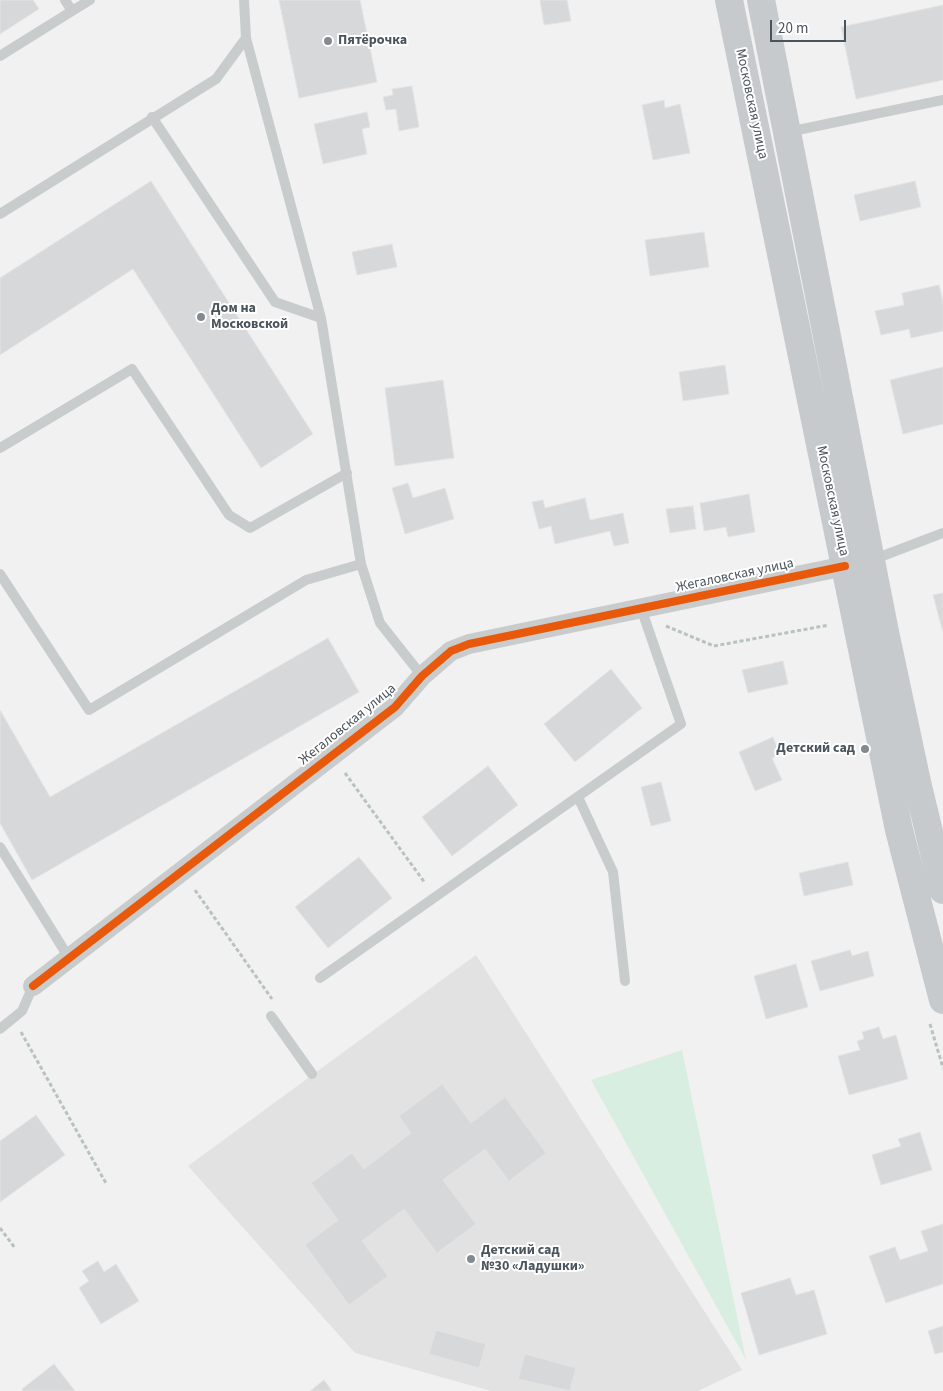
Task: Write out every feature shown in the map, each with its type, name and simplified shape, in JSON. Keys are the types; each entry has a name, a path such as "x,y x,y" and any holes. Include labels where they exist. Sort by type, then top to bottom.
{"main road":[{"name":"Московская улица","path":"729,0 858,563 917,782 943,890"},
{"name":"Московская улица","path":"760,0 788,132 899,830 943,1000"}],"street":[{"name":"Жегаловская улица","path":"33,986 395,707 422,676 446,655 469,644 642,613 858,563"}],"lane":[{"path":"65,0 72,11"},
{"path":"0,56 90,0"},
{"path":"244,0 246,38 321,318 361,564 380,623 422,676"},
{"path":"0,214 152,117 216,79 246,38"},
{"path":"788,132 943,100"},
{"path":"152,117 275,302 321,318"},
{"path":"0,448 132,369 229,515 250,528 347,473"},
{"path":"858,563 943,533"},
{"path":"0,574 89,710 306,580 361,564"},
{"path":"320,978 681,724 642,613"},
{"path":"578,797 613,872 625,982"},
{"path":"0,847 69,958"},
{"path":"0,1029 22,1011 33,986"},
{"path":"271,1016 312,1074"}],"path":[{"path":"642,613 714,646 830,624"},
{"path":"344,772 435,897"},
{"path":"192,886 275,1002"},
{"path":"22,1011 17,1026 107,1184"},
{"path":"0,1228 15,1248"}],"shaded area":[{"name":"Детский сад №30 «Ладушки»","path":"476,955 742,1370 698,1391 491,1391 355,1353 188,1166"}],"green space":[{"path":"682,1050 746,1360 591,1080"}],"building":[{"path":"0,0 33,0 39,9 0,34"},
{"name":"Пятёрочка","path":"279,0 360,0 377,82 299,98"},
{"path":"540,0 567,0 571,21 544,25"},
{"path":"943,5 943,80 856,99 841,27"},
{"path":"412,86 419,127 399,131 396,109 386,110 383,97 393,95 392,89"},
{"path":"664,100 665,108 680,104 690,153 653,160 642,105"},
{"path":"367,112 370,127 362,129 367,154 323,164 314,124"},
{"name":"Дом на Московской","path":"151,181 313,434 261,468 133,269 0,355 0,278"},
{"path":"915,181 921,207 860,221 854,195"},
{"path":"704,232 709,267 650,276 645,240"},
{"path":"392,244 397,267 357,275 352,252"},
{"path":"939,285 943,302 943,331 911,338 909,329 881,335 875,311 904,305 902,293"},
{"path":"725,365 729,394 683,401 679,372"},
{"path":"943,367 943,424 903,434 890,380"},
{"path":"443,380 454,458 395,466 385,388"},
{"path":"408,483 413,498 445,488 454,519 405,534 392,488"},
{"path":"749,494 755,532 728,537 726,527 704,531 700,503"},
{"path":"585,498 590,520 623,513 629,543 614,546 610,531 555,544 551,526 539,529 532,502 543,500 545,508"},
{"path":"693,506 696,529 670,533 666,509"},
{"path":"943,593 943,632 933,595"},
{"path":"328,638 359,692 32,880 0,823 0,710 50,797"},
{"path":"783,661 788,684 748,693 742,670"},
{"path":"611,669 642,708 575,762 544,724"},
{"path":"773,737 780,754 772,758 782,780 755,791 739,752"},
{"path":"488,766 518,805 452,856 422,817"},
{"path":"661,782 671,821 651,826 641,787"},
{"path":"359,857 392,898 328,948 295,907"},
{"path":"848,862 853,885 804,896 799,873"},
{"path":"850,950 852,956 868,951 874,976 820,991 811,961"},
{"path":"796,964 808,1007 766,1019 754,976"},
{"path":"879,1027 883,1039 896,1035 908,1079 849,1095 838,1056 860,1050 857,1041 864,1039 862,1032"},
{"path":"442,1084 471,1123 505,1097 546,1153 509,1181 485,1149 443,1180 476,1224 437,1253 404,1209 362,1241 388,1276 349,1305 305,1245 338,1220 311,1183 352,1153 364,1169 411,1133 399,1116"},
{"path":"36,1115 65,1155 0,1202 0,1141"},
{"path":"920,1132 932,1170 881,1185 872,1155 901,1146 898,1139"},
{"path":"943,1224 943,1284 886,1303 869,1256 895,1247 900,1260 928,1251 921,1231"},
{"path":"98,1261 104,1272 116,1264 139,1301 101,1324 79,1288 89,1281 82,1271"},
{"path":"790,1278 796,1295 814,1290 827,1334 759,1355 741,1293"},
{"path":"943,1326 943,1352 935,1354 928,1331"},
{"path":"436,1330 486,1344 479,1368 429,1354"},
{"path":"525,1354 576,1368 570,1391 518,1379"},
{"path":"54,1364 75,1391 23,1391 22,1389"},
{"path":"324,1380 332,1391 310,1391"}],"cycle path":[{"path":"33,986 395,707 422,676 451,651 469,644 845,566"}],"place":[{"name":"Пятёрочка","path":"328,41"},
{"name":"Дом на Московской","path":"201,317"},
{"name":"Детский сад","path":"865,749"},
{"name":"Детский сад №30 «Ладушки»","path":"471,1259"}]}
